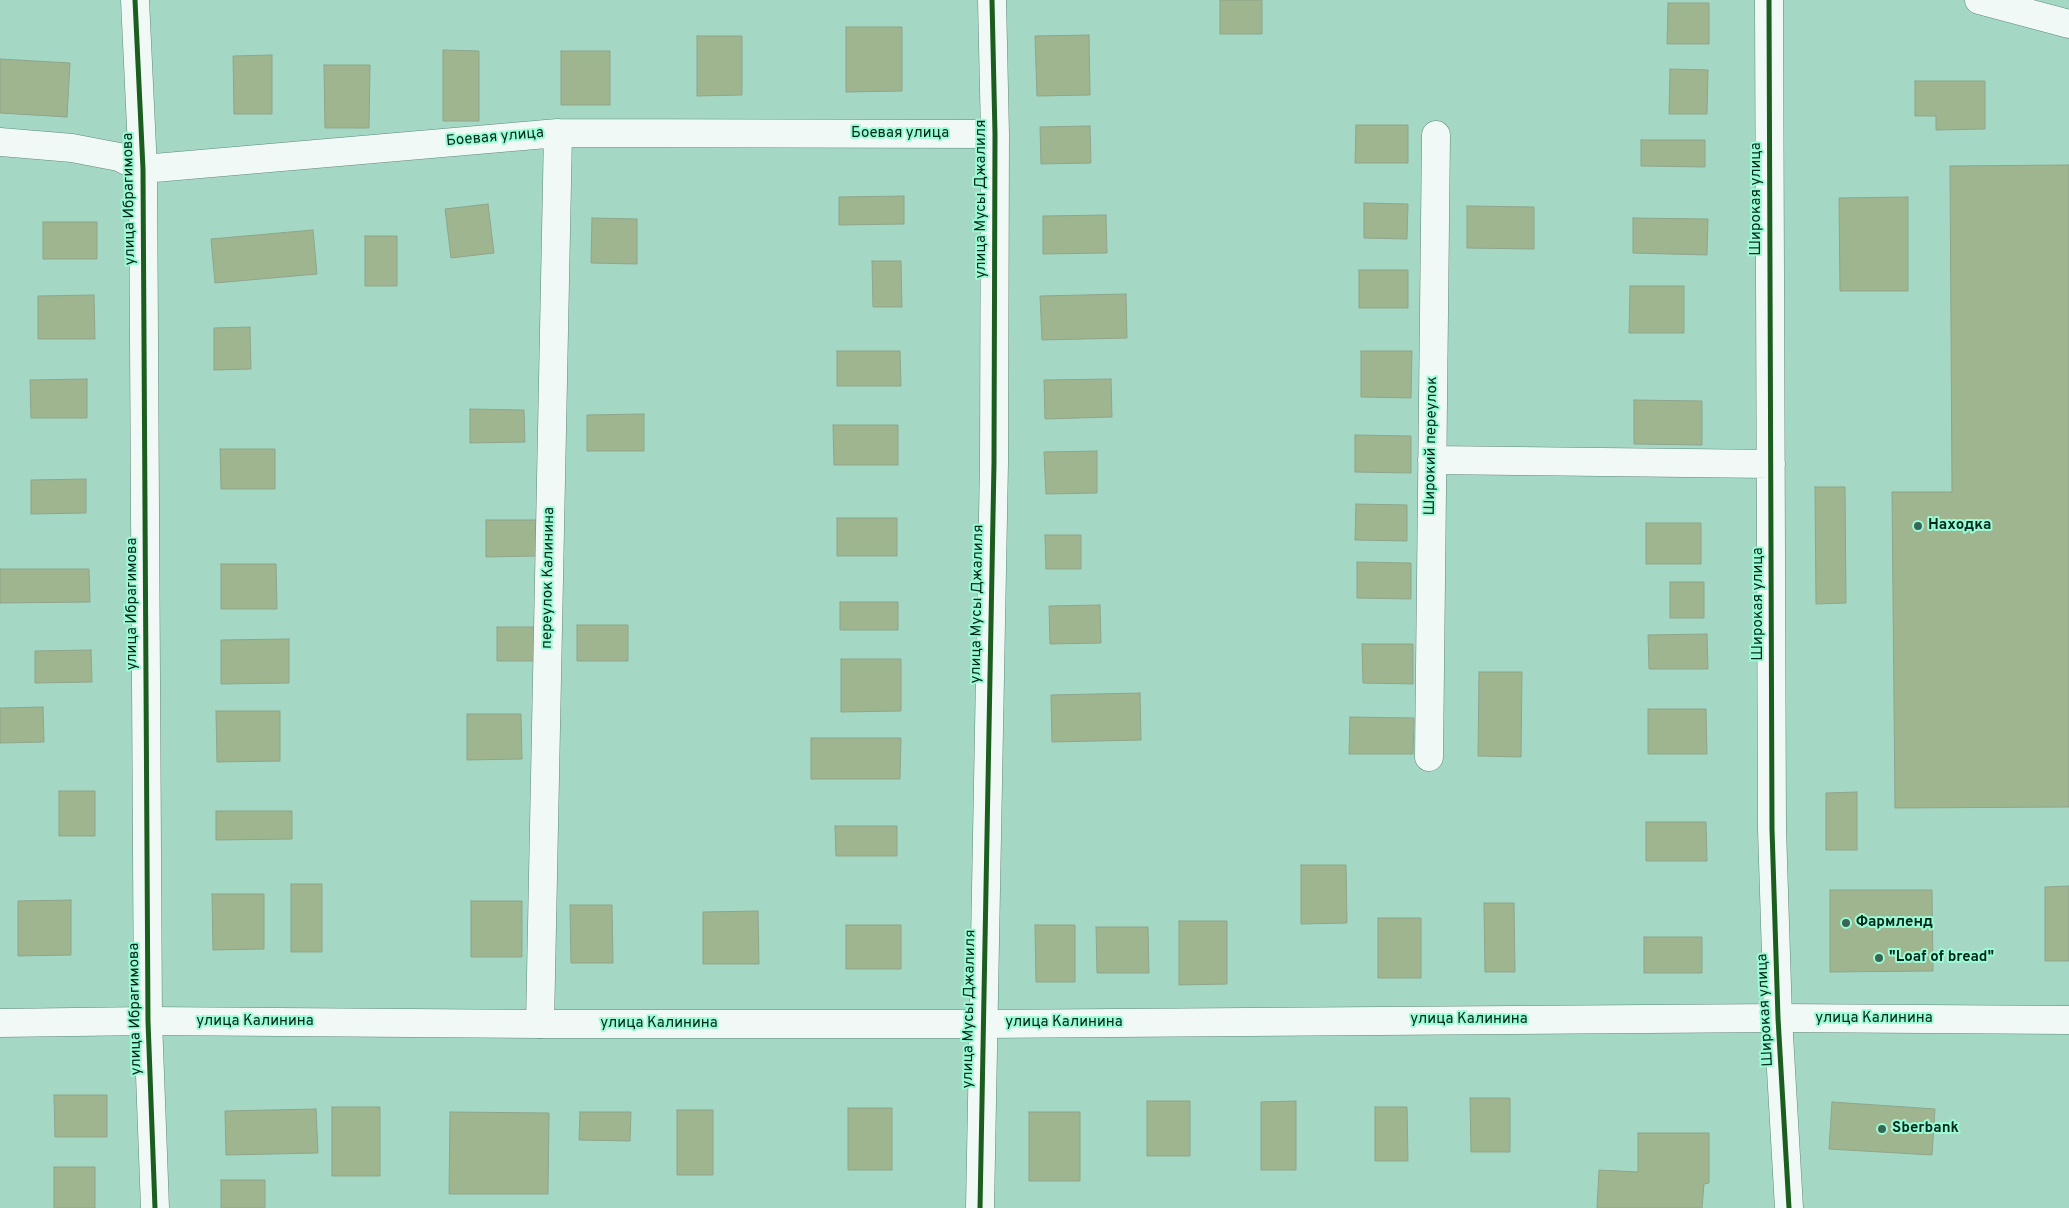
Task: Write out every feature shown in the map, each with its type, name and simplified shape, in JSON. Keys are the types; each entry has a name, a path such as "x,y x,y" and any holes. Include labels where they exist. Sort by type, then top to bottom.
{"street":[{"name":"улица Ибрагимова","path":"135,0 143,169 148,1021 155,1208"},
{"name":"улица Мусы Джалиля","path":"980,1208 982,1024 994,473 995,134 992,0"},
{"name":"Широкая улица","path":"1769,0 1772,830 1778,1018 1790,1208"},
{"path":"1979,0 2069,24"},
{"name":"Боевая улица","path":"0,142 72,148 119,158 143,169 558,133 995,134"},
{"name":"переулок Калинина","path":"540,1024 558,133"},
{"name":"Широкий переулок","path":"1429,757 1436,135"},
{"path":"1432,460 1770,464"},
{"name":"улица Калинина","path":"0,1022 982,1024 1778,1018 2069,1020"}],"building":[{"path":"1220,0 1262,0 1262,34 1220,34"},
{"path":"1668,3 1709,3 1709,44 1667,44"},
{"path":"846,27 902,27 902,91 846,92"},
{"path":"1089,35 1090,95 1037,96 1035,36"},
{"path":"697,36 742,36 742,95 697,96"},
{"path":"443,50 479,51 479,121 443,121"},
{"path":"561,51 610,51 610,105 561,105"},
{"path":"272,55 272,114 234,114 233,56"},
{"path":"0,59 70,63 67,117 0,113"},
{"path":"324,65 370,65 369,128 325,128"},
{"path":"1670,69 1708,70 1707,114 1669,114"},
{"path":"1915,81 1985,81 1985,129 1936,130 1936,116 1915,116"},
{"path":"1356,125 1408,125 1408,163 1355,163"},
{"path":"1090,126 1091,163 1041,164 1040,127"},
{"path":"1641,140 1705,140 1705,167 1641,166"},
{"path":"2069,165 2069,807 1895,808 1892,492 1952,492 1950,166"},
{"path":"904,196 904,224 839,225 839,197"},
{"path":"1908,197 1908,291 1840,291 1839,198"},
{"path":"1364,203 1408,204 1407,239 1364,238"},
{"path":"488,204 494,253 451,258 445,209"},
{"path":"1467,206 1534,207 1534,249 1467,248"},
{"path":"1106,215 1107,253 1043,254 1043,216"},
{"path":"592,218 637,219 637,264 591,263"},
{"path":"1633,218 1708,219 1707,255 1633,253"},
{"path":"43,222 97,222 97,259 43,259"},
{"path":"313,230 317,274 215,283 211,239"},
{"path":"365,236 397,236 397,286 365,286"},
{"path":"872,261 901,261 902,307 873,307"},
{"path":"1359,270 1408,270 1408,308 1359,308"},
{"path":"1630,286 1684,286 1684,333 1629,333"},
{"path":"1126,294 1127,338 1042,340 1040,296"},
{"path":"94,295 95,339 38,339 38,296"},
{"path":"250,327 251,369 214,370 214,328"},
{"path":"837,351 900,351 901,386 837,386"},
{"path":"1361,351 1412,351 1411,398 1361,397"},
{"path":"87,379 87,418 31,418 30,380"},
{"path":"1111,379 1112,417 1045,419 1044,380"},
{"path":"1634,400 1702,401 1702,445 1634,444"},
{"path":"470,409 524,410 525,442 470,443"},
{"path":"644,414 644,451 587,451 587,415"},
{"path":"833,425 898,425 898,465 834,465"},
{"path":"1355,435 1411,436 1411,473 1355,472"},
{"path":"220,449 275,449 275,489 221,489"},
{"path":"1097,451 1097,493 1046,494 1044,452"},
{"path":"86,479 86,513 31,514 31,480"},
{"path":"1815,487 1845,487 1846,603 1816,604"},
{"path":"1356,504 1407,505 1407,541 1355,540"},
{"path":"837,518 897,518 897,556 837,556"},
{"path":"486,520 538,520 538,556 486,557"},
{"path":"1646,523 1701,523 1701,564 1646,564"},
{"path":"1045,535 1081,535 1081,569 1046,569"},
{"path":"1357,562 1411,563 1411,599 1357,598"},
{"path":"221,564 276,564 277,609 221,609"},
{"path":"0,569 89,569 90,602 0,603"},
{"path":"1670,582 1704,582 1704,618 1670,618"},
{"path":"840,602 898,602 898,630 840,630"},
{"path":"1100,605 1101,643 1050,644 1049,606"},
{"path":"577,625 628,625 628,661 577,661"},
{"path":"497,627 536,627 536,661 497,661"},
{"path":"1707,634 1708,669 1649,669 1648,635"},
{"path":"289,639 289,683 221,684 221,640"},
{"path":"1362,644 1413,644 1413,684 1363,683"},
{"path":"91,650 92,682 35,683 35,651"},
{"path":"841,659 901,659 901,711 841,712"},
{"path":"1479,672 1522,672 1521,757 1478,756"},
{"path":"1140,693 1141,740 1052,742 1051,695"},
{"path":"43,707 44,742 0,743 0,708"},
{"path":"1648,709 1706,709 1707,754 1648,754"},
{"path":"216,711 280,711 280,761 217,762"},
{"path":"467,714 521,714 522,759 467,760"},
{"path":"1350,717 1414,718 1413,754 1349,754"},
{"path":"811,738 901,738 900,779 811,779"},
{"path":"59,791 95,791 95,836 59,836"},
{"path":"1857,792 1857,850 1826,850 1826,793"},
{"path":"216,811 292,811 292,839 216,840"},
{"path":"1646,822 1706,822 1707,861 1646,861"},
{"path":"835,826 897,826 897,856 836,856"},
{"path":"1301,865 1346,865 1347,923 1301,924"},
{"path":"291,884 322,884 322,952 291,952"},
{"path":"2069,886 2069,961 2045,961 2045,887"},
{"path":"1830,890 1932,890 1933,971 1830,972"},
{"path":"212,894 264,894 264,949 213,950"},
{"path":"71,900 71,955 18,956 18,901"},
{"path":"471,901 522,901 522,957 471,957"},
{"path":"1484,903 1514,903 1515,972 1485,972"},
{"path":"570,905 612,905 613,963 571,963"},
{"path":"758,911 759,964 703,964 703,912"},
{"path":"1378,918 1421,918 1421,978 1378,978"},
{"path":"1179,921 1227,921 1227,984 1179,985"},
{"path":"846,925 901,925 901,969 846,969"},
{"path":"1035,925 1075,925 1075,982 1036,982"},
{"path":"1096,927 1148,927 1149,973 1097,973"},
{"path":"1644,937 1702,937 1702,973 1644,973"},
{"path":"54,1095 107,1095 107,1137 55,1137"},
{"path":"1470,1098 1510,1098 1510,1152 1471,1152"},
{"path":"1147,1101 1190,1101 1190,1156 1147,1156"},
{"path":"1296,1101 1296,1170 1261,1170 1261,1102"},
{"name":"Sberbank","path":"1832,1102 1935,1109 1932,1155 1829,1149"},
{"path":"332,1107 380,1107 380,1176 332,1176"},
{"path":"1375,1107 1407,1107 1408,1161 1375,1161"},
{"path":"848,1108 892,1108 892,1170 848,1170"},
{"path":"316,1109 318,1153 226,1155 225,1111"},
{"path":"677,1110 713,1110 713,1175 677,1175"},
{"path":"450,1112 549,1113 548,1194 449,1194"},
{"path":"580,1112 631,1112 630,1141 579,1140"},
{"path":"1029,1112 1080,1112 1080,1181 1029,1181"},
{"path":"1638,1133 1709,1133 1709,1183 1704,1184 1702,1208 1597,1208 1599,1170 1638,1172"},
{"path":"54,1167 95,1167 95,1208 54,1208"},
{"path":"221,1180 265,1180 265,1208 221,1208"}],"cycle path":[{"path":"135,0 143,169 148,1021 155,1208"},
{"path":"980,1208 994,463 995,134 992,0"},
{"path":"1769,0 1772,829 1778,1018 1789,1208"}],"place":[{"name":"Находка","path":"1918,526"},
{"name":"Фармленд","path":"1846,923"},
{"name":"\"Loaf of bread\"","path":"1879,958"},
{"name":"Sberbank","path":"1882,1129"}]}
